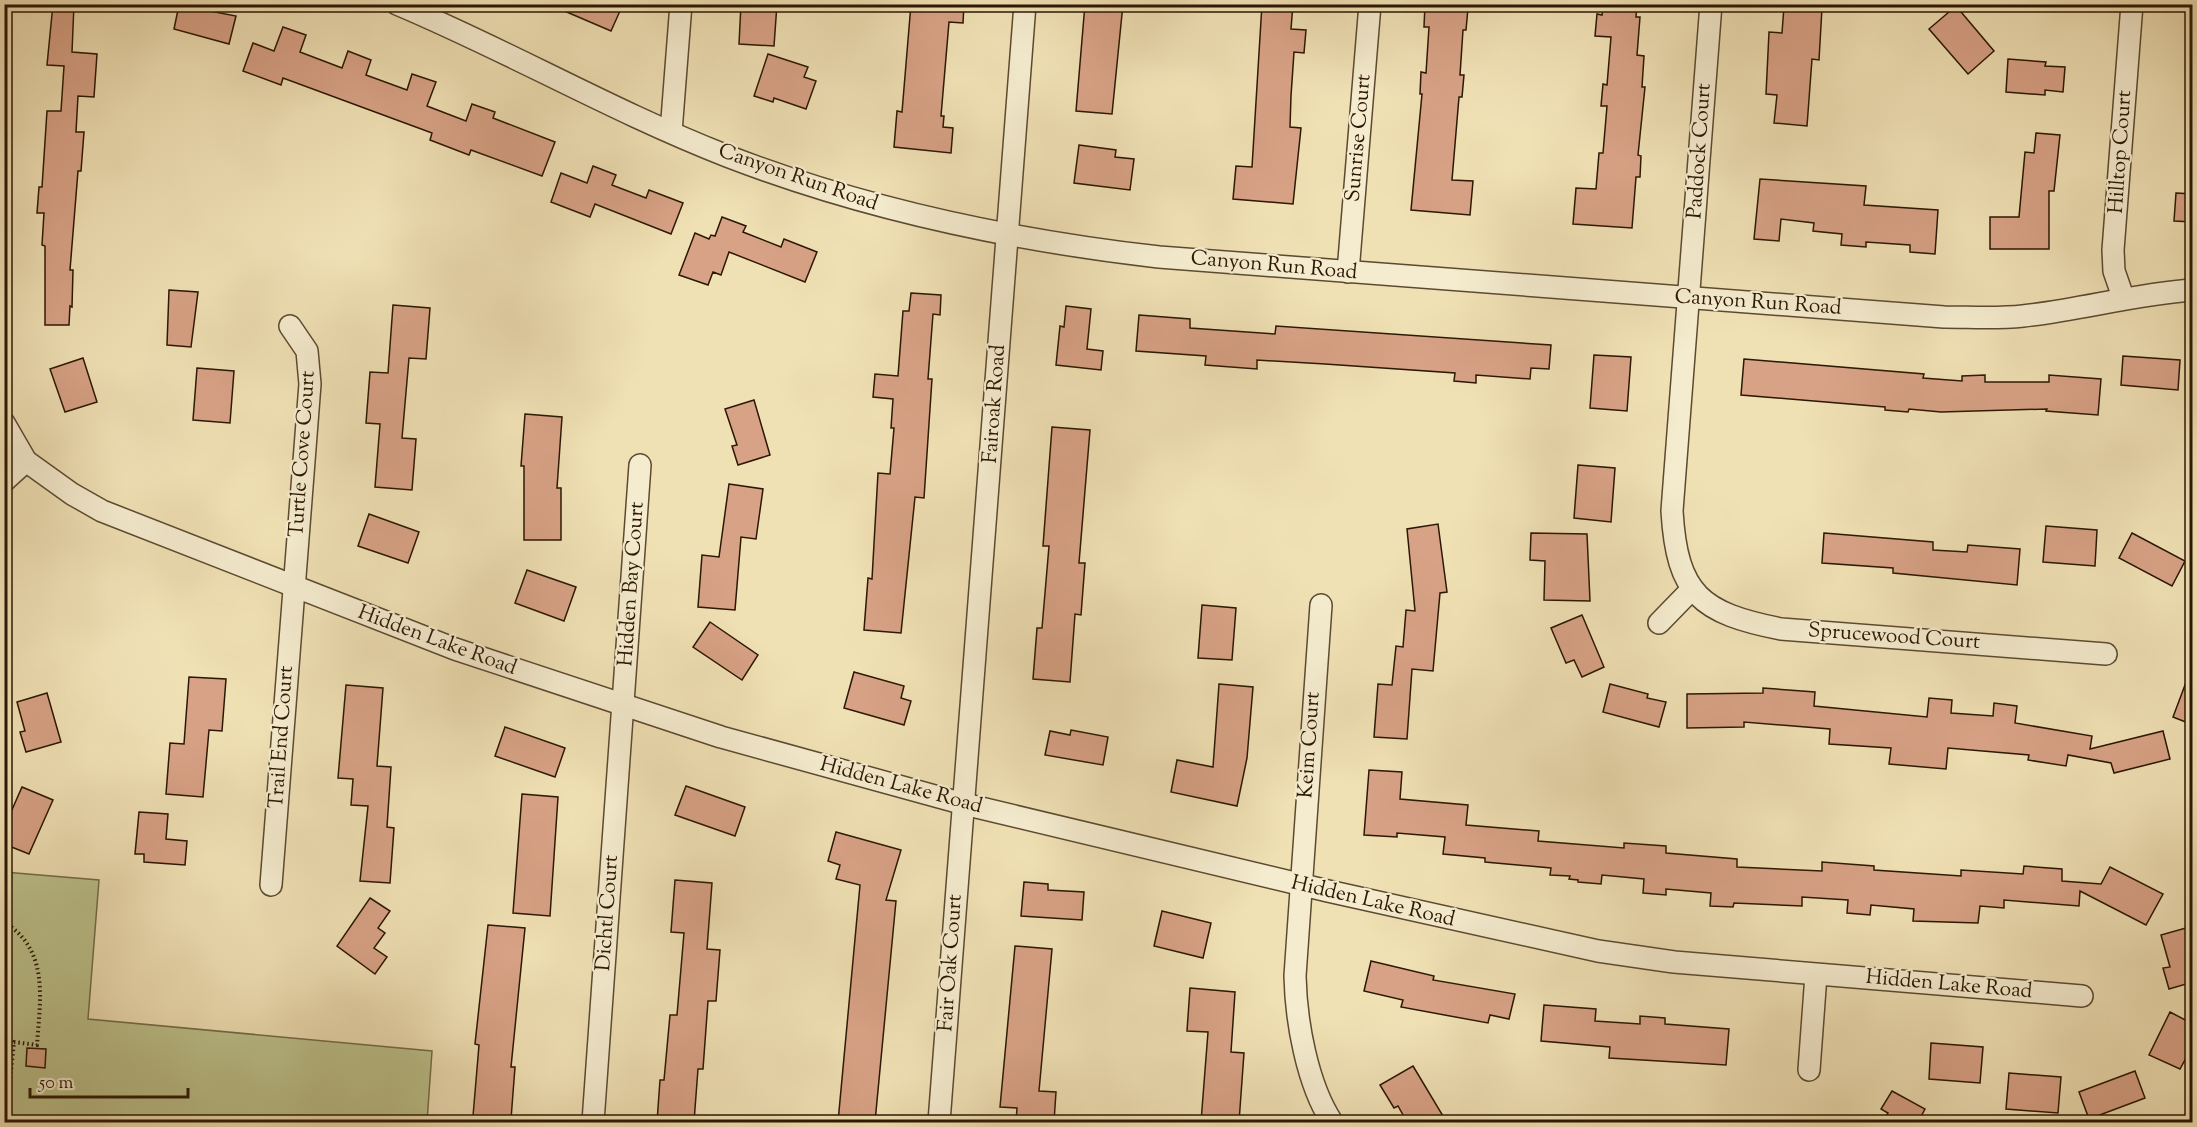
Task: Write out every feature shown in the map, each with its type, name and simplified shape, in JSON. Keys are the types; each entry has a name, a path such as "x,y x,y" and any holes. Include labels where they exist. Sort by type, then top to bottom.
{"street":[{"name":"Canyon Run Road","path":"397,4 461,31 671,132 725,155 876,206 1008,237 1159,257 1944,317 1996,318 2077,308 2123,297 2193,290"},
{"path":"671,132 681,4"},
{"name":"Fairoak Road","path":"964,804 1025,4"},
{"name":"Sunrise Court","path":"1348,272 1370,4"},
{"name":"Paddock Court","path":"1689,297 1711,4"},
{"name":"Hilltop Court","path":"2123,297 2114,271 2113,250 2132,4"},
{"name":"Sprucewood Court","path":"1689,297 1672,511 1676,551 1683,574 1692,589 1717,611 1731,617 1781,629 2106,654"},
{"name":"Turtle Cove Court","path":"290,326 307,351 310,367 294,588"},
{"path":"4,423 26,461 4,481"},
{"name":"Hidden Lake Road","path":"26,461 72,494 102,511 294,588 455,649 721,737 964,804 1300,885 1598,951 1674,962 2082,996"},
{"name":"Hidden Bay Court","path":"623,704 640,465"},
{"name":"Trail End Court","path":"271,885 294,588"},
{"path":"1659,623 1692,589"},
{"name":"Keim Court","path":"1321,604 1295,976 1296,1007 1323,1108 1332,1122"},
{"name":"Dichtl Court","path":"592,1122 623,704"},
{"name":"Fair Oak Court","path":"939,1122 964,804"},
{"path":"1809,1070 1816,975"}],"path":[{"path":"4,922 21,935 36,955 41,989 37,1045 14,1042 7,1110 14,1122"}],"green space":[{"path":"4,872 99,880 88,1019 432,1051 427,1122 5,1122"}],"building":[{"path":"53,4 74,4 72,52 97,54 94,97 78,96 76,132 84,132 81,171 78,171 70,270 73,270 69,325 45,325 45,246 42,245 44,213 37,213 39,187 42,187 47,111 61,111 64,66 47,65"},
{"path":"548,4 604,4 620,11 611,31"},
{"path":"741,4 777,4 774,46 739,44"},
{"path":"911,4 964,4 963,23 949,22 941,116 944,116 943,127 953,128 951,153 894,147 897,111 902,112"},
{"path":"1085,4 1123,4 1112,114 1076,111"},
{"path":"1262,4 1293,4 1291,29 1306,30 1304,53 1294,52 1290,127 1301,128 1293,204 1233,199 1236,166 1252,167"},
{"path":"1425,4 1464,4 1464,8 1468,8 1466,30 1463,30 1460,75 1464,75 1462,97 1459,97 1452,180 1473,181 1470,215 1411,210 1422,94 1420,94 1421,72 1426,73 1429,27 1424,27"},
{"path":"1603,4 1637,4 1636,17 1640,17 1637,55 1644,56 1642,87 1645,87 1638,155 1641,156 1640,177 1636,177 1632,228 1573,224 1576,188 1596,189 1599,153 1603,153 1607,106 1601,106 1603,84 1607,85 1611,37 1595,36 1597,14 1602,15"},
{"path":"179,5 236,16 229,44 174,29"},
{"path":"1784,6 1822,8 1819,60 1812,59 1807,126 1774,123 1777,95 1766,94 1769,32 1782,33"},
{"path":"1956,6 1994,51 1968,74 1929,29"},
{"path":"283,27 306,35 300,52 342,68 348,51 371,60 366,75 407,90 412,74 436,82 427,106 466,121 472,104 495,112 493,118 555,142 542,176 471,150 469,155 430,140 432,133 283,78 281,85 243,71 253,43 274,51"},
{"path":"768,54 808,67 804,77 816,81 806,109 774,98 773,102 754,96"},
{"path":"2008,59 2046,62 2045,66 2065,67 2063,92 2045,90 2045,95 2006,92"},
{"path":"2036,133 2060,135 2054,191 2049,191 2049,249 1990,249 1990,217 2019,217 2025,152 2034,153"},
{"path":"1079,145 1116,150 1115,157 1134,159 1130,190 1074,183"},
{"path":"593,166 616,175 612,185 646,198 649,190 683,203 671,234 595,204 590,217 551,202 561,173 587,183"},
{"path":"1760,179 1866,186 1864,205 1938,210 1935,254 1910,252 1910,245 1866,242 1866,247 1841,245 1842,234 1813,231 1814,223 1781,219 1779,241 1754,239"},
{"path":"2176,193 2193,194 2193,222 2174,221"},
{"path":"722,217 746,226 743,232 781,247 784,239 817,252 805,282 729,252 721,275 713,272 708,285 679,275 695,233 709,239 711,235 715,236"},
{"path":"169,290 198,292 191,347 167,345"},
{"path":"911,293 941,295 940,315 933,314 928,379 932,379 924,498 915,497 901,633 864,630 868,578 872,579 878,473 890,474 894,428 891,428 893,399 873,397 875,374 898,376 903,311 909,311"},
{"path":"393,305 430,308 426,359 409,358 402,438 416,439 412,490 375,487 380,424 366,423 370,372 388,373"},
{"path":"1066,306 1091,309 1087,349 1103,351 1101,370 1056,365 1060,326 1064,327"},
{"path":"1139,315 1190,319 1190,328 1275,334 1276,326 1551,345 1549,369 1531,368 1530,379 1476,375 1476,383 1454,381 1455,373 1325,364 1257,360 1257,369 1205,365 1206,356 1136,351"},
{"path":"1594,355 1631,357 1627,411 1590,408"},
{"path":"2123,356 2180,360 2178,390 2121,385"},
{"path":"83,358 97,402 65,412 50,369"},
{"path":"1744,359 1924,374 1923,378 1962,381 1962,376 1985,375 1985,382 2049,382 2049,375 2101,379 2098,415 2046,411 2047,409 1941,412 1909,409 1908,412 1885,410 1885,407 1741,395"},
{"path":"197,368 234,371 230,423 193,420"},
{"path":"754,400 770,455 738,465 732,446 737,445 725,409"},
{"path":"525,414 562,417 557,488 561,488 561,540 524,540 524,466 521,466"},
{"path":"1052,427 1090,430 1079,563 1085,563 1081,615 1075,614 1070,682 1033,679 1037,628 1042,628 1049,546 1043,546"},
{"path":"1578,465 1615,468 1611,522 1574,518"},
{"path":"729,484 763,489 756,539 741,537 735,610 698,607 702,555 719,557"},
{"path":"369,514 419,532 408,563 358,546"},
{"path":"1438,524 1447,592 1440,593 1433,671 1412,669 1407,739 1374,737 1378,684 1392,685 1396,646 1403,647 1406,610 1415,611 1407,529"},
{"path":"2046,526 2097,530 2095,566 2043,562"},
{"path":"1531,533 1587,534 1590,601 1544,600 1545,561 1530,560"},
{"path":"1824,533 1933,542 1933,550 1967,552 1968,545 2020,549 2017,585 1893,573 1893,568 1822,563"},
{"path":"2132,533 2185,561 2172,586 2119,558"},
{"path":"527,570 576,587 564,621 515,603"},
{"path":"1202,605 1236,608 1232,660 1198,658"},
{"path":"1582,615 1604,667 1582,677 1574,660 1566,663 1551,628"},
{"path":"710,622 758,655 742,680 693,647"},
{"path":"2191,669 2193,670 2193,725 2173,717"},
{"path":"854,672 904,686 901,698 911,701 904,725 844,708"},
{"path":"189,677 226,679 222,731 209,730 203,797 166,794 170,743 184,744"},
{"path":"1219,684 1253,687 1247,758 1237,806 1171,792 1177,760 1213,767"},
{"path":"1610,684 1648,694 1647,698 1666,702 1659,727 1603,712"},
{"path":"346,685 383,688 377,766 391,767 387,827 394,828 390,883 360,881 368,806 351,805 353,779 338,778"},
{"path":"1763,688 1815,692 1814,706 1927,717 1929,698 1952,700 1951,713 1993,716 1994,703 2017,706 2015,723 2092,736 2090,749 2163,731 2170,759 2114,773 2111,763 2068,755 2066,766 2028,760 2029,755 1948,748 1946,769 1889,764 1891,748 1829,744 1830,729 1744,722 1744,727 1687,728 1687,694 1763,693"},
{"path":"47,693 61,742 26,752 20,732 25,731 17,702"},
{"path":"505,727 565,748 555,777 495,756"},
{"path":"1071,730 1108,737 1103,765 1045,755 1050,731 1070,735"},
{"path":"1369,770 1402,772 1400,799 1468,805 1466,825 1539,831 1538,841 1624,848 1624,843 1666,846 1666,853 1737,859 1737,867 1822,871 1822,862 1874,866 1874,870 1961,876 1961,870 2023,874 2024,866 2062,869 2062,881 2101,884 2110,867 2163,894 2146,925 2080,891 2079,906 2004,900 2004,908 1980,906 1978,923 1913,921 1914,909 1871,905 1870,915 1847,913 1848,900 1802,897 1802,906 1734,903 1733,907 1710,906 1711,893 1666,889 1666,895 1643,893 1644,879 1602,875 1601,884 1578,882 1578,880 1569,879 1570,876 1550,875 1551,868 1485,862 1485,858 1443,854 1445,837 1397,833 1397,837 1364,835"},
{"path":"686,786 745,807 735,836 675,815"},
{"path":"22,787 53,800 29,854 4,844 4,828"},
{"path":"522,794 558,797 550,916 513,913"},
{"path":"139,812 168,814 166,839 187,841 185,865 144,862 144,854 135,854"},
{"path":"836,832 901,850 886,900 896,901 875,1122 838,1122 860,885 836,879 840,865 828,861"},
{"path":"675,880 712,883 707,949 720,950 716,1001 708,1001 703,1069 698,1069 694,1122 657,1122 660,1080 664,1080 670,1015 677,1015 684,933 671,932"},
{"path":"1024,882 1048,884 1048,890 1084,892 1082,920 1021,916"},
{"path":"370,898 390,911 378,928 385,933 374,948 387,957 375,974 337,946"},
{"path":"1162,911 1211,923 1203,958 1154,946"},
{"path":"488,925 525,928 511,1067 515,1067 511,1119 473,1116 479,1045 475,1044"},
{"path":"2193,926 2193,982 2169,989 2163,968 2170,967 2161,935"},
{"path":"1015,946 1052,949 1039,1091 1056,1092 1054,1122 1016,1122 1017,1108 1000,1107"},
{"path":"1371,961 1434,976 1433,980 1515,994 1509,1019 1490,1015 1488,1023 1401,1007 1403,1000 1364,991"},
{"path":"1190,988 1235,992 1231,1052 1244,1053 1239,1122 1201,1122 1208,1032 1187,1031"},
{"path":"1544,1005 1596,1009 1595,1021 1640,1024 1640,1016 1665,1018 1665,1024 1729,1029 1726,1065 1609,1058 1610,1047 1541,1041"},
{"path":"2170,1012 2193,1024 2193,1045 2180,1069 2149,1055"},
{"path":"1931,1043 1983,1047 1980,1083 1929,1079"},
{"path":"27,1048 46,1049 45,1068 26,1066"},
{"path":"1413,1066 1443,1116 1433,1122 1407,1122 1398,1106 1394,1108 1380,1085"},
{"path":"2135,1071 2145,1098 2089,1119 2079,1092"},
{"path":"2009,1073 2061,1077 2058,1113 2006,1109"},
{"path":"1892,1091 1925,1109 1918,1122 1882,1122 1888,1113 1881,1109"}]}
